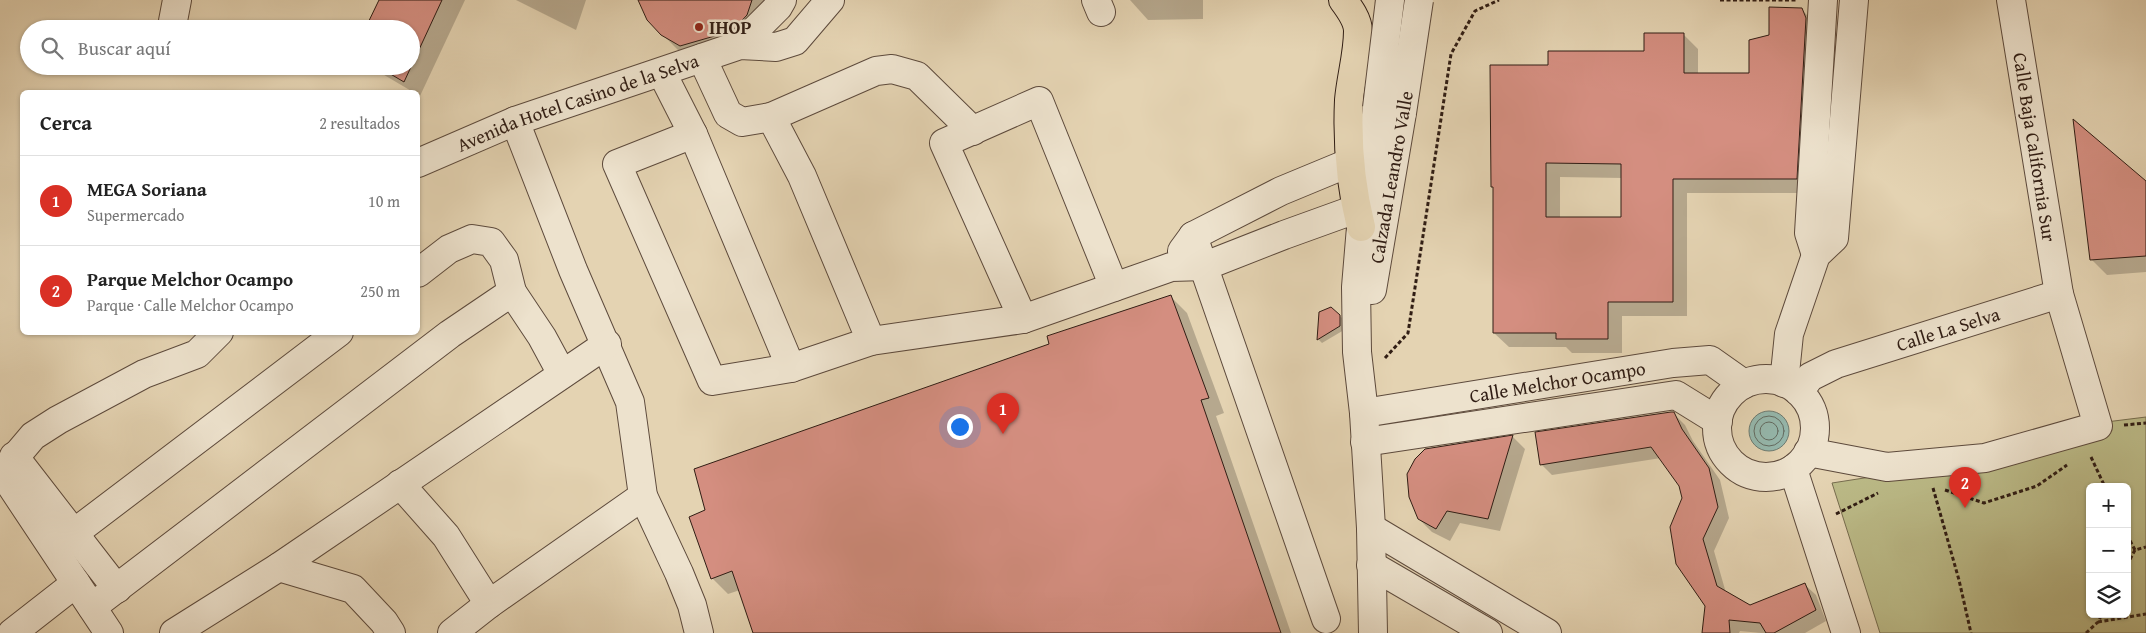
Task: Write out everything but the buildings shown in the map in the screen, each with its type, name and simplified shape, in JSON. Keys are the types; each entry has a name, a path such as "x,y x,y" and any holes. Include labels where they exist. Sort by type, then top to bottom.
{"main road":[{"path":"1343,0 1350,10 1358,29 1349,101 1351,162 1358,218"}],"street":[{"name":"Avenida Hotel Casino de la Selva","path":"740,45 778,7 782,0"},
{"name":"Avenida Hotel Casino de la Selva","path":"420,162 515,121 662,73 740,45 776,47 795,41 830,0"},
{"name":"Calzada Leandro Valle","path":"1357,352 1373,284 1390,110 1390,0"},
{"name":"Calzada Leandro Valle","path":"1373,633 1371,528 1364,413 1357,352 1358,218 1390,110 1419,0"},
{"path":"1816,255 1809,232 1823,0"},
{"path":"1791,388 1789,334 1816,255 1834,238 1854,0"},
{"name":"Calle Baja California Sur","path":"1800,460 1887,467 1985,458 2098,426 2060,294 2011,0"},
{"path":"702,58 728,114 742,122 771,117 876,71 892,69 917,76 973,130"},
{"path":"662,73 693,134 790,368"},
{"path":"1023,319 944,143 1039,102 1114,287"},
{"path":"771,117 802,176 871,341"},
{"path":"515,121 573,270 630,402 643,496 692,605 699,633"},
{"path":"693,134 617,164 712,381 790,368 871,341 1023,319 1171,267 1205,266 1284,235 1358,218"},
{"path":"1171,267 1193,236 1281,192 1351,162"},
{"path":"1193,236 1326,619"},
{"path":"420,272 449,250 472,239 491,242 504,260 512,292 542,337 562,374"},
{"path":"92,607 450,334 512,292"},
{"name":"Calle La Selva","path":"1791,388 1836,364 2060,294"},
{"path":"5,467 33,436 58,420 144,374 197,354 216,335"},
{"path":"74,533 335,335"},
{"path":"174,633 279,567 606,344"},
{"name":"Calle Melchor Ocampo","path":"1364,413 1673,363 1710,360 1744,384"},
{"path":"1814,416 1836,364"},
{"path":"1756,379 1767,379 1791,388 1808,402 1814,416 1815,431 1800,460 1778,475 1763,477 1747,473 1734,465 1723,452 1718,437 1718,421 1722,406 1731,394 1744,384 1756,379"},
{"name":"Calle Melchor Ocampo","path":"1365,442 1676,395 1718,421"},
{"path":"1800,460 1812,525 1846,633"},
{"path":"5,467 74,533 118,589"},
{"path":"5,467 109,633"},
{"path":"400,484 446,536 489,604"},
{"path":"452,633 489,604 643,496"},
{"path":"1371,528 1547,633"},
{"path":"1371,565 1488,633"},
{"path":"279,567 353,589 384,622 391,633"},
{"path":"12,633 76,583"}],"path":[{"path":"1361,384 1408,333 1451,54 1475,11 1499,0"},
{"path":"1720,0 1823,0"},
{"path":"2088,450 2103,483"},
{"path":"1924,486 1932,486 1984,503 2037,486 2074,460"},
{"path":"1932,486 1959,580 1971,633"},
{"path":"1812,525 1882,491"},
{"path":"2131,542 2135,550"},
{"path":"2131,558 2135,550 2146,547"},
{"path":"2098,622 2146,614"},
{"path":"2086,633 2100,618"}],"shaded area":[{"path":"2146,417 2146,633 1880,633 1832,483 1909,471 2106,422"}],"water":[{"path":"1769,411 1783,417 1789,431 1783,445 1769,451 1755,445 1749,431 1755,417"}],"place":[{"name":"IHOP","path":"699,27"},
{"name":"MEGA Soriana","path":"1003,434"},
{"name":"Parque Melchor Ocampo","path":"1965,508"}]}
